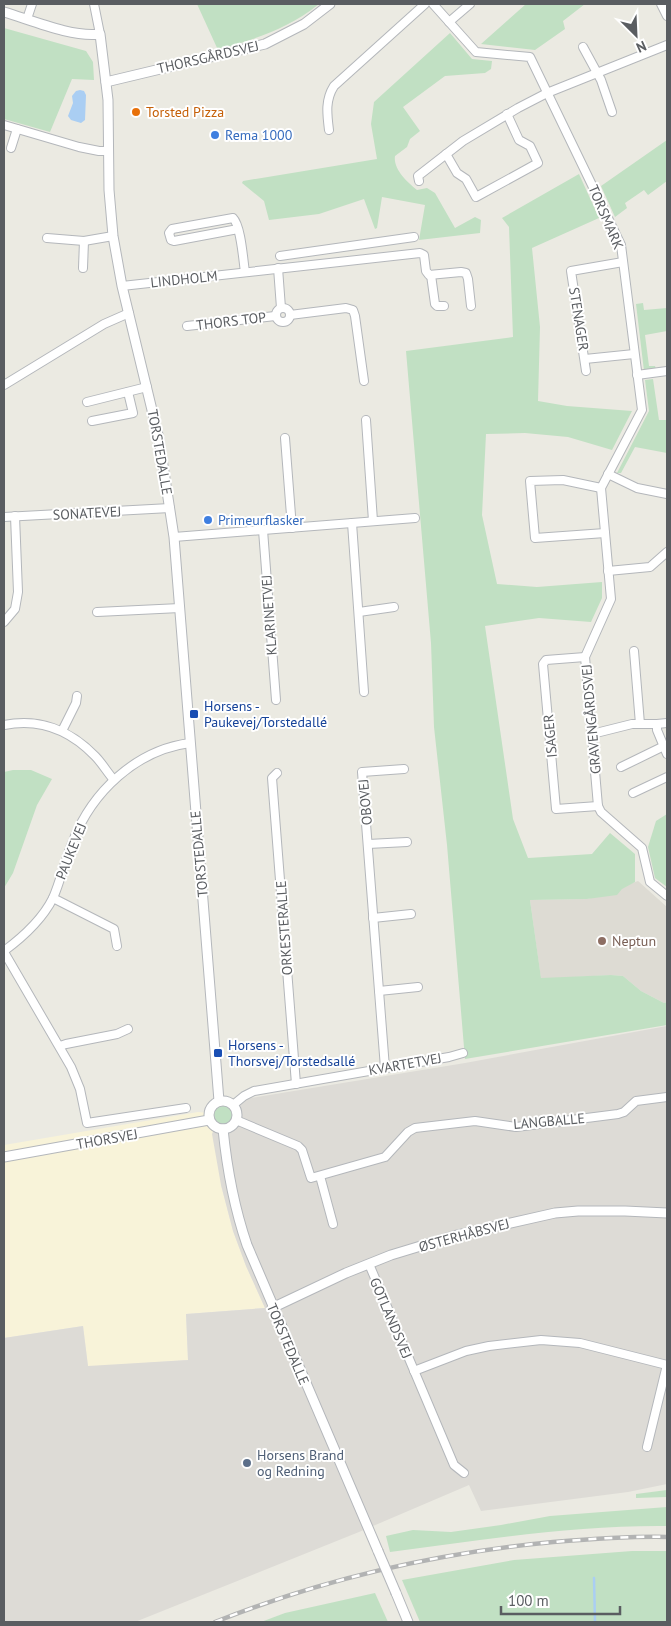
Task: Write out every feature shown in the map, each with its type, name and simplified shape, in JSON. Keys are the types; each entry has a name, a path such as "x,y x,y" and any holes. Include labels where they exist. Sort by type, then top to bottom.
{"street":[{"path":"27,19 32,4"},
{"name":"TORSTEDALLE","path":"94,4 106,82 109,190 113,236 122,286 161,448 174,537 220,1101"},
{"name":"THORSGÅRDSVEJ","path":"106,82 265,44 304,24 330,4"},
{"path":"329,130 327,104 334,86 425,4"},
{"name":"TORSMARK","path":"433,4 476,52 530,57 621,245 642,410 608,474"},
{"path":"449,22 470,4"},
{"path":"661,4 667,16"},
{"path":"4,12 73,32 92,35 100,34"},
{"path":"419,181 418,176 463,141 507,114 548,94 667,44"},
{"path":"583,48 598,73 612,112"},
{"path":"446,154 457,173 466,179 476,197 538,163 530,146 519,140 507,114"},
{"path":"4,125 79,147 108,151"},
{"path":"11,148 17,129"},
{"path":"238,230 173,241 170,239 169,233 172,228 233,218 238,230 245,272"},
{"path":"208,222 210,234"},
{"path":"47,238 84,241 113,236"},
{"path":"280,256 414,237"},
{"path":"83,268 84,241"},
{"path":"391,241 392,256"},
{"path":"357,246 359,260"},
{"path":"300,253 302,266"},
{"name":"LINDHOLM","path":"122,286 422,253 427,273 431,275 435,304 437,306 444,306"},
{"name":"STENAGER","path":"586,371 571,271 623,262"},
{"name":"THORS TOP","path":"278,268 282,308"},
{"path":"431,275 466,273 472,306"},
{"path":"290,316 288,310 282,308 277,311 275,316 282,323 287,321 290,316 346,308 353,310 364,381"},
{"path":"4,384 104,324 129,313"},
{"name":"THORS TOP","path":"187,326 275,316"},
{"name":"STENAGER","path":"585,359 634,354"},
{"path":"637,375 667,371"},
{"path":"87,402 147,387"},
{"name":"TORSTEDALLE","path":"92,421 133,413 128,392"},
{"path":"366,420 373,521"},
{"path":"285,438 292,528"},
{"path":"605,533 535,538 530,481 563,480 601,488 608,474 638,488 667,494"},
{"name":"GRAVENGÅRDSVEJ","path":"598,806 585,657 611,599 601,488"},
{"name":"SONATEVEJ","path":"4,517 170,508"},
{"path":"4,622 15,609 18,592 15,516"},
{"path":"174,537 415,518"},
{"path":"352,523 364,692"},
{"name":"KLARINETVEJ","path":"263,530 276,700"},
{"path":"608,571 650,567 667,552"},
{"path":"97,612 180,608"},
{"path":"359,612 394,608"},
{"path":"634,651 640,724"},
{"name":"ISAGER","path":"585,657 546,660 543,664 556,810 598,806"},
{"path":"62,731 76,704 76,696"},
{"path":"4,725 18,723 37,724 62,731 86,747 114,780"},
{"path":"592,734 622,726 667,723"},
{"path":"621,767 666,750 656,724"},
{"name":"PAUKEVEJ","path":"4,951 34,926 53,898 78,828 94,802 114,780 142,760 165,750 190,743"},
{"name":"OBOVEJ","path":"385,1068 362,772 404,769"},
{"name":"ORKESTERALLE","path":"277,773 272,778 296,1084"},
{"path":"633,794 667,777"},
{"path":"598,806 601,812 642,848 650,882 667,896"},
{"name":"OBOVEJ","path":"368,844 407,842"},
{"name":"PAUKEVEJ","path":"53,898 114,929 117,946"},
{"path":"373,918 411,914"},
{"path":"4,951 76,1076 87,1123 186,1108"},
{"path":"379,991 418,987"},
{"path":"60,1046 118,1034 128,1029"},
{"name":"KVARTETVEJ","path":"233,1105 244,1096 254,1092 463,1053"},
{"name":"LANGBALLE","path":"320,1176 385,1157 408,1132 415,1128 475,1121 516,1126 618,1114 624,1112 636,1100 667,1097"},
{"path":"220,1101 229,1102 233,1105 237,1112 236,1120 232,1126 224,1129 215,1127 209,1120 208,1114 214,1103 220,1101"},
{"name":"THORSVEJ","path":"4,1157 209,1120"},
{"path":"236,1120 298,1146 302,1150 311,1178 320,1176 333,1224"},
{"name":"TORSTEDALLE","path":"224,1129 229,1178 240,1225 272,1308 408,1622"},
{"name":"ØSTERHÅBSVEJ","path":"272,1308 391,1255 457,1235 555,1214 578,1211 667,1213"},
{"name":"GOTLANDSVEJ","path":"369,1264 454,1465 464,1473"},
{"name":"GOTLANDSVEJ","path":"414,1371 466,1351 489,1346 541,1340 580,1344 667,1365 647,1447"}],"shaded area":[{"name":"Neptun","path":"638,881 667,907 667,1002 664,1003 641,991 623,976 541,979 530,900 588,899"},
{"path":"667,1026 667,1484 628,1492 481,1511 469,1485 359,1532 135,1622 4,1622 4,1338 83,1326 88,1366 188,1360 186,1314 265,1308 233,1231 221,1185 212,1134 220,1114 251,1098 465,1063"},
{"path":"198,1112 220,1114 221,1185 233,1231 265,1308 186,1314 188,1360 88,1367 83,1326 4,1338 4,1145"}],"green space":[{"path":"197,4 319,4 283,27 218,50"},
{"path":"526,4 585,4 563,21 565,29 535,50 481,44"},
{"path":"4,28 86,51 93,62 94,80 72,79 50,132 4,119"},
{"path":"450,33 472,59 492,61 491,69 485,73 445,76 403,107 420,131 410,139 407,147 395,156 395,161 398,170 417,190 427,188 435,193 455,228 475,217 481,220 480,233 419,240 425,205 382,197 377,228 375,229 364,199 319,214 269,220 264,201 242,183 243,181 377,159 371,124 374,102"},
{"path":"667,140 667,181 648,195 644,190 625,203 627,208 615,217 601,186"},
{"path":"579,174 599,218 532,248 540,327 538,401 567,406 632,411 612,450 568,437 525,433 486,434 482,515 497,584 537,587 602,582 602,598 591,622 539,618 485,626 513,819 528,858 592,854 610,833 635,854 635,882 622,889 617,895 587,899 530,900 541,978 623,976 641,991 664,1003 667,1002 667,1025 465,1059 447,845 434,727 431,643 406,351 513,337 509,227 502,218"},
{"path":"643,303 644,310 667,308 667,331 645,335 649,366 655,366 656,369 644,371 636,304"},
{"path":"653,379 659,420 667,420 667,453 635,447 621,473 617,473 649,411 645,380"},
{"path":"31,770 52,779 37,805 13,873 4,888 4,772"},
{"path":"667,814 667,887 655,878 648,847 656,821"},
{"path":"223,1105 230,1108 233,1115 230,1122 223,1125 216,1122 213,1115 216,1108"},
{"path":"667,1490 667,1497 636,1498 636,1494"},
{"path":"667,1507 667,1526 632,1526 563,1531 390,1552 386,1536 413,1530 451,1532 550,1516"},
{"path":"632,1551 667,1551 667,1622 420,1622 402,1580 514,1560"},
{"path":"375,1593 388,1622 261,1622 285,1613"}],"water":[{"path":"76,91 84,91 86,95 85,120 81,123 71,120 68,116 73,103 72,96"}],"waterway":[{"path":"594,1578 595,1622"}],"railway":[{"path":"215,1622 297,1593 339,1581 381,1570 466,1553 553,1542 624,1537 667,1537"}],"place":[{"name":"Torsted Pizza","path":"136,112"},
{"name":"Rema 1000","path":"215,135"},
{"name":"Primeurflasker","path":"208,520"},
{"name":"Horsens - Paukevej/Torstedallé","path":"194,714"},
{"name":"Neptun","path":"602,941"},
{"name":"Horsens - Thorsvej/Torstedsallé","path":"218,1053"},
{"name":"Horsens Brand og Redning","path":"247,1463"}]}
